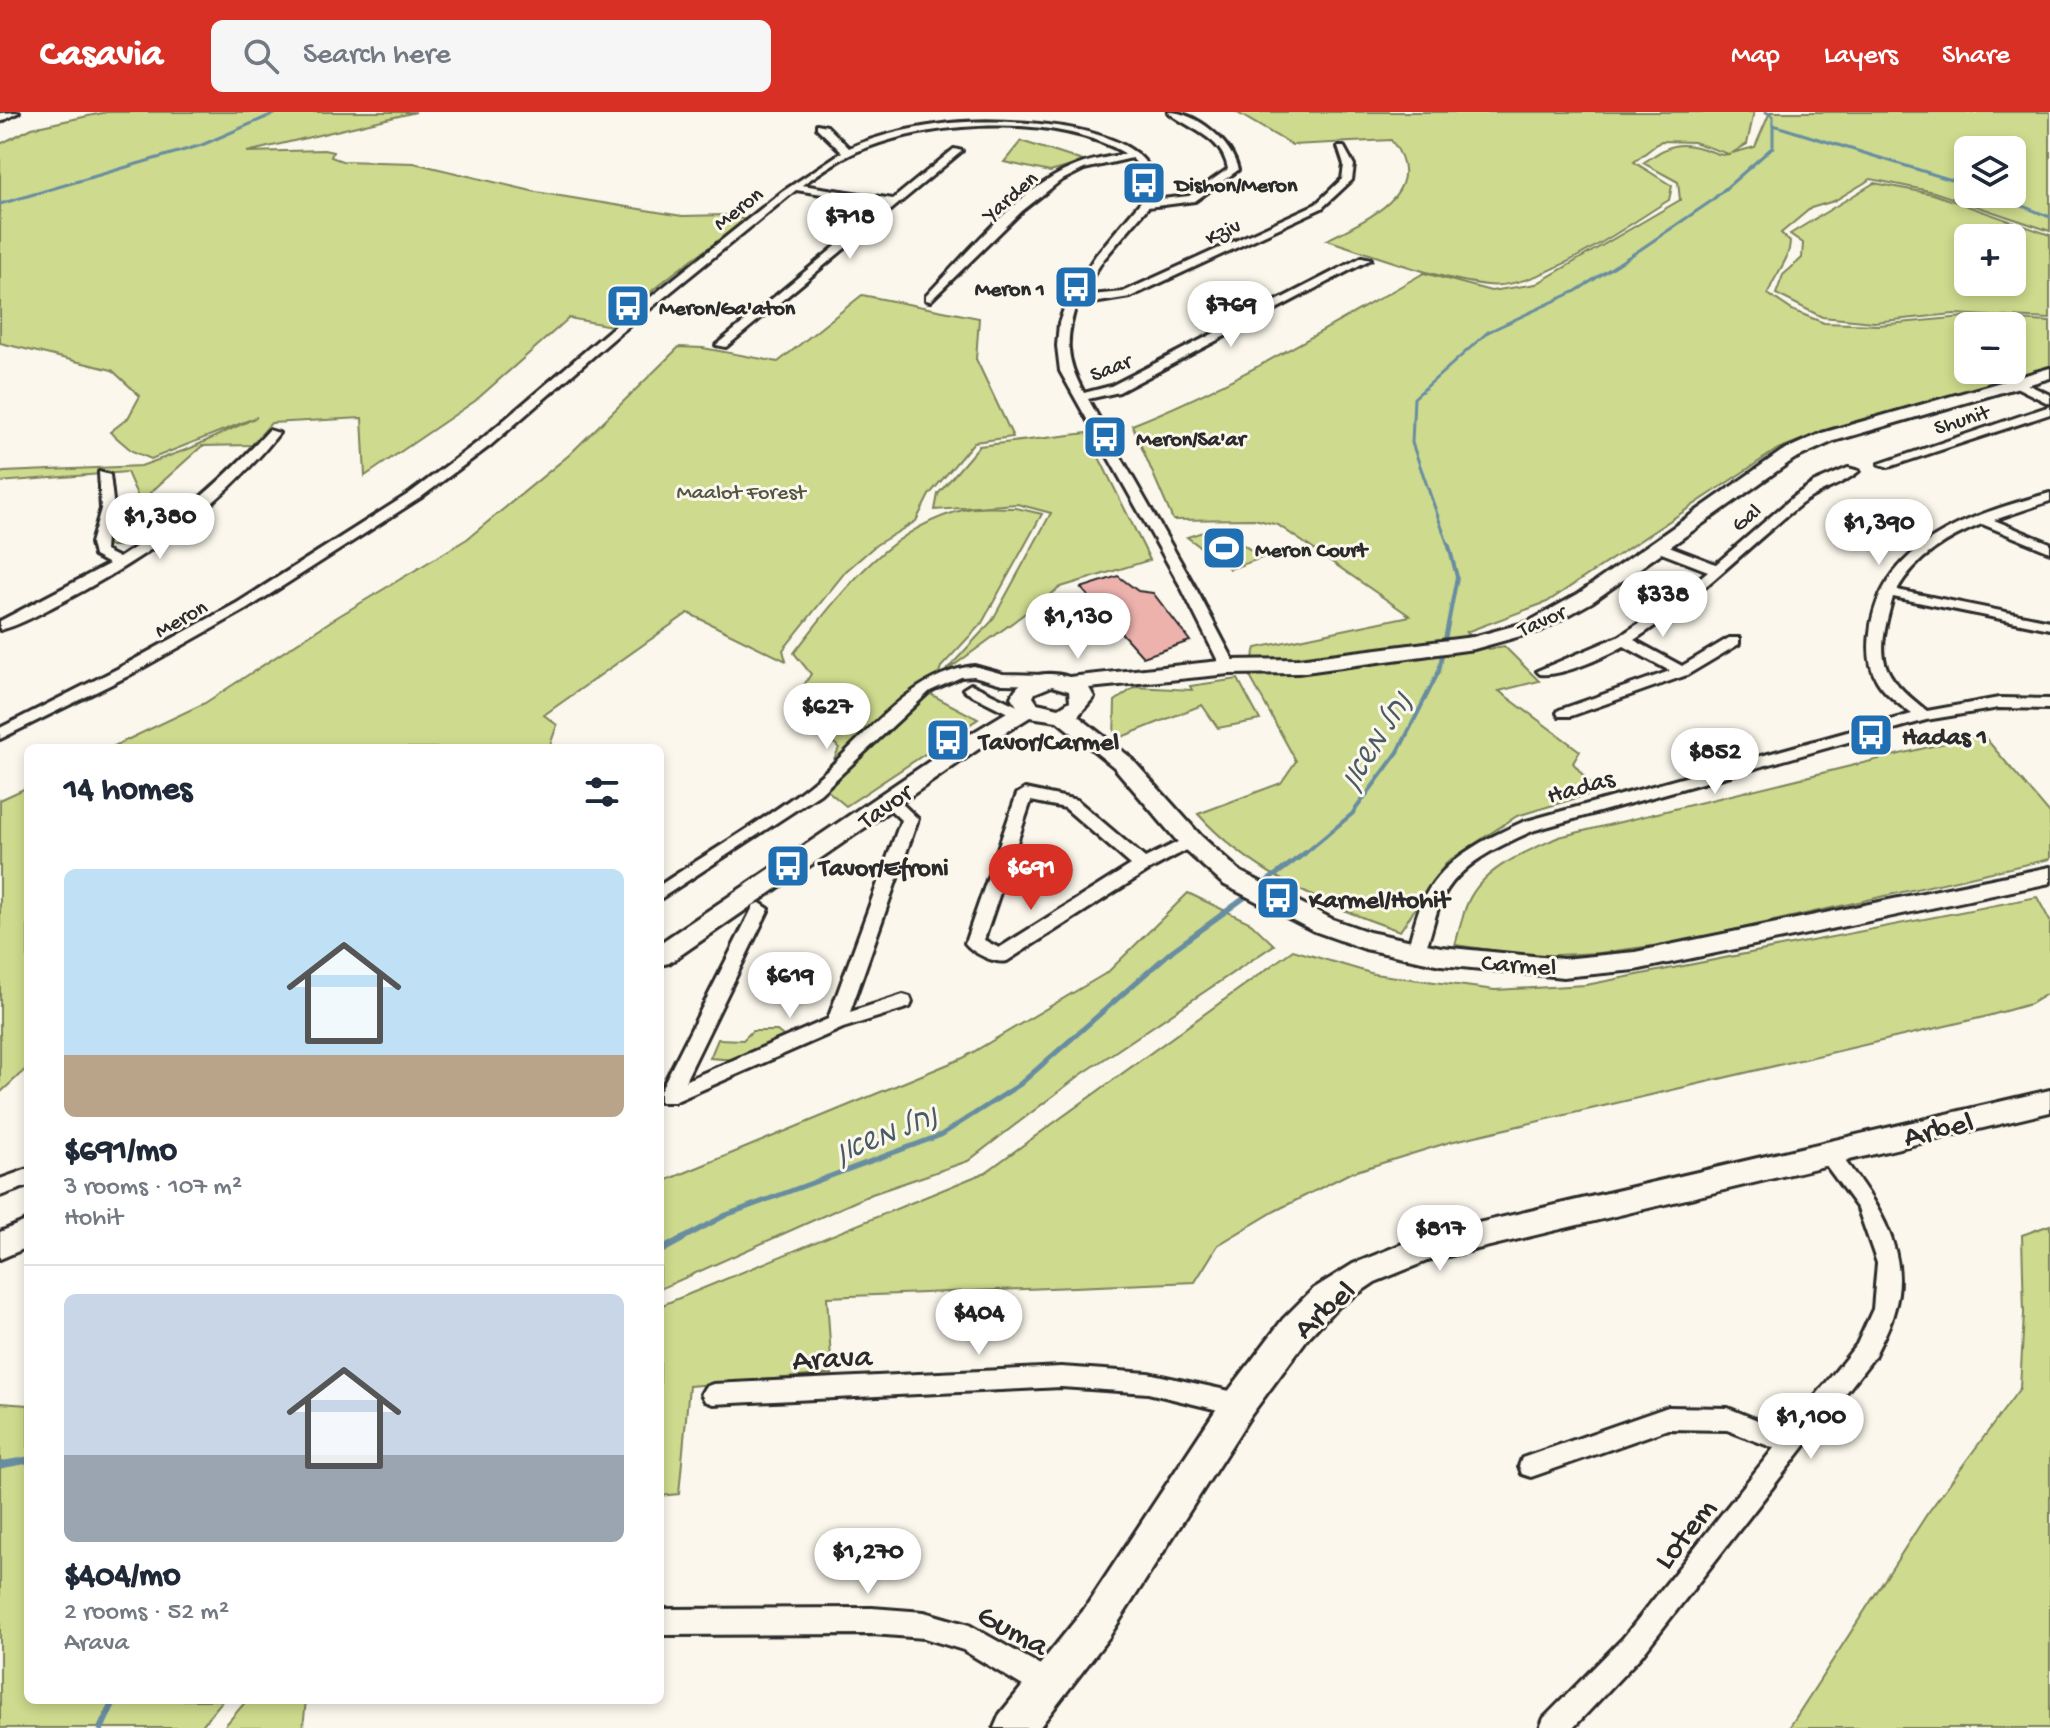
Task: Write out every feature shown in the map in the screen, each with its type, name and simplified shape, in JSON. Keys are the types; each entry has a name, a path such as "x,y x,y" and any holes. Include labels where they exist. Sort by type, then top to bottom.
{"street":[{"path":"0,118 13,112"},
{"path":"1024,125 1037,112"},
{"path":"1145,204 1192,199 1233,170 1233,158 1227,147 1172,112"},
{"name":"Meron","path":"0,734 100,686 255,598 360,533 472,453 633,316 824,164 849,152 917,131 1024,125 1086,135 1134,155"},
{"path":"820,126 827,128 838,146 849,152"},
{"name":"Kziv","path":"1074,299 1093,300 1126,295 1319,206 1347,180 1349,165 1341,149"},
{"path":"722,345 957,151"},
{"path":"1134,155 1148,167 1153,186 1145,204 1089,272 1061,331 1060,352 1066,371 1188,587 1229,667"},
{"name":"Yarden","path":"930,298 1009,220 1063,176 1134,155"},
{"path":"795,187 895,202"},
{"name":"Saar","path":"1081,397 1115,389 1366,259"},
{"name":"Tavor","path":"2026,379 2050,373"},
{"name":"Tavor","path":"664,953 1024,706 1028,687 1044,680 1071,683 1229,667 1298,666 1474,643 1535,626 1585,598 1748,481 1801,449 1828,437 2007,384"},
{"name":"Shunit","path":"2018,384 2050,400"},
{"name":"Shunit","path":"1885,464 2050,410"},
{"path":"0,626 85,585 184,521 250,461 273,433"},
{"name":"Gal","path":"1545,671 1577,662 1624,640 1808,493 1853,471"},
{"path":"104,475 109,495 97,545 99,553 119,564"},
{"path":"1924,716 1895,694 1879,675 1874,656 1881,610 1899,570 1938,538 2050,497"},
{"path":"1983,520 2050,548"},
{"path":"1656,546 1716,569"},
{"path":"1887,592 2050,625"},
{"path":"1624,640 1682,672"},
{"path":"1565,713 1682,672 1734,641"},
{"path":"664,890 814,790 925,688 958,673 974,671 1002,679 1044,680"},
{"path":"1002,679 1024,706"},
{"path":"971,689 1044,714 1062,714 1077,708 1083,697 1078,687 1071,683"},
{"name":"Hadas","path":"1416,950 1434,896 1458,867 1490,843 1529,826 1924,716 1999,703 2050,704"},
{"name":"Carmel","path":"1062,714 1122,762 1192,842 1232,878 1323,925 1365,940 1416,950 1523,966 1563,968 1635,961 2050,875"},
{"path":"1143,866 1071,804 1025,794 974,943 1000,956 1143,866 1192,842"},
{"path":"836,1023 910,819 889,801"},
{"path":"760,909 667,1097 836,1023 903,1002"},
{"name":"Arbel","path":"1014,1728 1096,1624 1239,1404 1295,1329 1324,1299 1364,1273 1422,1249 2050,1101"},
{"name":"Lotem","path":"1554,1728 1632,1647 1866,1350 1884,1309 1888,1263 1867,1205 1827,1153"},
{"path":"0,1188 24,1179"},
{"path":"0,1246 24,1235"},
{"name":"Arava","path":"713,1394 1061,1377 1148,1383 1239,1404"},
{"path":"1531,1466 1668,1418 1728,1419 1793,1445"},
{"name":"Guma","path":"664,1622 872,1621 924,1625 969,1638 1048,1685"}],"green space":[{"path":"107,112 416,112 247,152 324,150 333,152 331,157 342,161 414,163 536,192 682,216 726,215 750,221 678,270 611,326 569,318 475,401 365,476 362,418 271,423 252,445 202,446 140,502 127,472 0,482 0,473 4,472 141,466 191,448 257,417 151,459 132,451 110,432 128,418 140,396 112,370 0,343 0,144 32,128"},
{"path":"1236,112 1754,112 1747,144 1732,153 1755,147 1770,112 2050,112 2050,231 1982,208 2026,208 2026,136 1954,136 1954,199 1871,179 1834,201 1811,208 1781,233 1790,242 1789,249 1768,294 1792,310 1824,323 1878,325 1954,318 1954,384 1989,384 1832,428 1778,449 1547,602 1466,632 1489,649 1504,646 1539,681 1499,691 1580,751 1573,763 1597,792 1517,816 1447,862 1400,931 1318,899 1291,885 1242,854 1198,814 1281,783 1296,761 1248,673 1256,648 1410,616 1278,525 1254,519 1173,520 1132,425 1244,374 1424,273 1491,291 1536,284 1680,200 1678,182 1643,163 1668,148 1682,145 1729,154 1693,142 1661,141 1634,162 1672,186 1669,200 1555,268 1508,284 1487,285 1428,273 1327,240 1375,213 1399,189 1404,175 1402,159 1391,140 1292,145"},
{"path":"1021,141 1086,162 1050,172 1004,162"},
{"path":"1874,183 1933,194 1954,201 1954,208 1973,208 2019,224 1954,224 1954,296 2026,296 2026,227 2050,235 2050,319 2026,318 2026,312 1954,312 1874,322 1822,317 1776,294 1783,275 1802,258 1803,243 1790,234"},
{"name":"Maalot Forest","path":"862,295 979,318 976,359 1013,437 974,442 929,495 916,521 876,545 846,571 783,650 786,661 688,613 544,715 557,725 550,744 118,744 205,703 334,619 467,539 569,455 679,347 703,348 778,362"},
{"path":"2026,321 2050,322 2050,372 2026,376"},
{"path":"1087,433 1150,560 1061,587 945,672 992,621 1051,513 1017,504 935,510 938,494 979,446"},
{"path":"1016,508 1042,514 982,623 941,667 932,695 978,719 846,806 822,786 839,748 793,702 811,674 794,653 868,565 914,530 967,509"},
{"path":"117,516 159,527 130,546 108,546 105,543 112,518"},
{"name":"Meron Court","path":"1218,527 1262,558 1230,569 1187,537"},
{"path":"1238,679 1260,720 1218,728 1202,705 1114,740 1115,701 1135,687 1192,690 1190,686"},
{"path":"1982,734 2050,814 2050,859 1675,943 1599,953 1534,956 1455,945 1468,902 1484,879 1507,862 1559,837"},
{"path":"24,789 24,1071 0,1093 0,800"},
{"path":"1188,893 1251,923 1274,945 1079,1076 968,1161 872,1194 664,1287 664,1181 963,1058 1108,972"},
{"path":"2037,897 2050,921 2050,992 2030,1004 1450,1142 1350,1173 1275,1211 1218,1245 1195,1282 827,1297 832,1374 689,1386 679,1494 664,1496 664,1304 986,1172 1293,950 1374,974 1495,990 1586,985"},
{"path":"752,1031 777,1031 787,1039 749,1061 710,1058 718,1039 743,1040"},
{"path":"2050,1225 2050,1728 1789,1728 1927,1514 2020,1388 2024,1314 2022,1235"},
{"path":"0,1403 24,1405 24,1704 220,1704 200,1728 0,1728"},
{"path":"244,1704 306,1704 303,1728 223,1728"}],"building":[{"path":"1118,576 1138,591 1153,593 1190,641 1143,657 1081,588"}],"waterway":[{"path":"0,204 202,145 278,112"},
{"name":"נחל משאן","path":"1766,112 1773,116 1773,125"},
{"name":"נחל משאן","path":"1449,548 1412,443 1414,398 1488,332 1576,291 1710,202 1773,147 1773,125"},
{"path":"1773,125 1954,181"},
{"path":"2026,207 2050,217"},
{"name":"נחל משאן","path":"1303,855 1352,814 1398,752 1439,671 1457,577 1449,546"},
{"name":"נחל משאן","path":"1259,887 1305,853"},
{"name":"נחל משאן","path":"678,1241 726,1215 941,1135 1019,1085 1173,950 1251,893"},
{"name":"נחל משאן","path":"664,1249 682,1239"},
{"path":"0,1465 24,1461"},
{"name":"נחל משאן","path":"101,1728 112,1704"}],"place":[{"name":"Dishon/Meron","path":"1144,183"},
{"name":"Meron 1","path":"1076,287"},
{"name":"Meron/Ga'aton","path":"628,306"},
{"name":"Meron/Sa'ar","path":"1105,437"},
{"name":"Meron Court","path":"1224,548"},
{"name":"Hadas 1","path":"1871,735"},
{"name":"Tavor/Carmel","path":"948,740"},
{"name":"Tavor/Efroni","path":"788,866"},
{"name":"Karmel/Hohit","path":"1278,898"}]}
